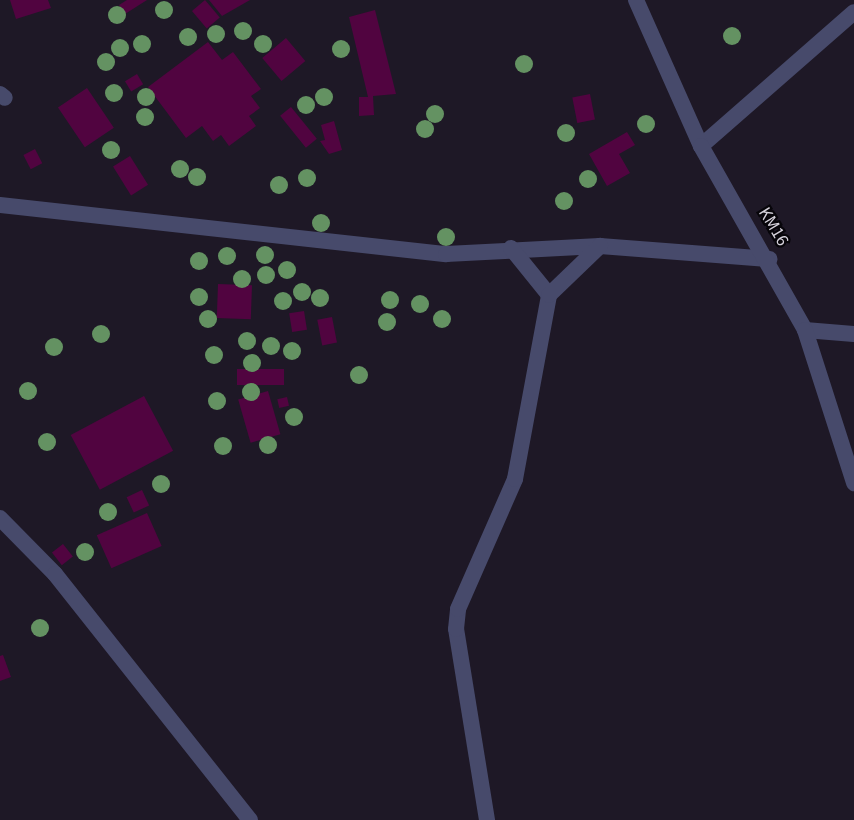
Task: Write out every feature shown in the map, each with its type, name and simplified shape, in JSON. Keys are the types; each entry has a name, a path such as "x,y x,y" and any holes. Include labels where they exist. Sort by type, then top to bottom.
{"street":[{"name":"KM16","path":"636,0 701,146 770,259 805,330 854,483"},
{"path":"701,146 854,12"},
{"path":"0,205 446,254 511,248 600,246 770,259"},
{"path":"486,820 456,629 458,609 515,479 549,295 600,246"},
{"path":"511,248 549,295"},
{"path":"805,330 854,334"},
{"path":"0,518 55,574 250,820"}],"building":[{"path":"10,0 48,0 51,8 16,19"},
{"path":"127,0 147,0 125,14 119,5"},
{"path":"205,0 220,18 207,29 192,11"},
{"path":"209,0 250,0 222,16"},
{"path":"375,10 396,94 373,96 374,115 359,116 359,97 368,97 349,17"},
{"path":"286,38 305,61 282,81 262,58"},
{"path":"208,42 222,60 233,52 261,89 251,96 260,108 249,116 256,126 229,146 221,135 213,141 202,126 186,138 148,87"},
{"path":"137,74 143,84 131,91 125,81"},
{"path":"87,88 114,128 85,147 58,108"},
{"path":"590,94 595,120 577,123 572,97"},
{"path":"291,107 317,139 306,148 280,116"},
{"path":"334,121 342,150 329,154 320,141 325,140 321,125"},
{"path":"627,132 635,145 619,154 630,173 607,186 589,154"},
{"path":"35,149 42,163 31,169 23,155"},
{"path":"130,156 148,185 131,195 113,167"},
{"path":"218,284 252,285 251,319 217,318"},
{"path":"304,311 307,330 292,332 289,313"},
{"path":"332,317 337,343 322,345 317,320"},
{"path":"237,369 284,369 284,385 237,385"},
{"path":"268,391 280,434 251,443 238,400"},
{"path":"144,396 173,451 100,490 71,435"},
{"path":"287,397 289,406 279,408 277,399"},
{"path":"142,490 149,505 134,513 127,497"},
{"path":"147,513 162,546 111,568 97,535"},
{"path":"63,544 73,557 62,565 52,553"},
{"path":"3,655 11,677 0,681 0,656"}]}
